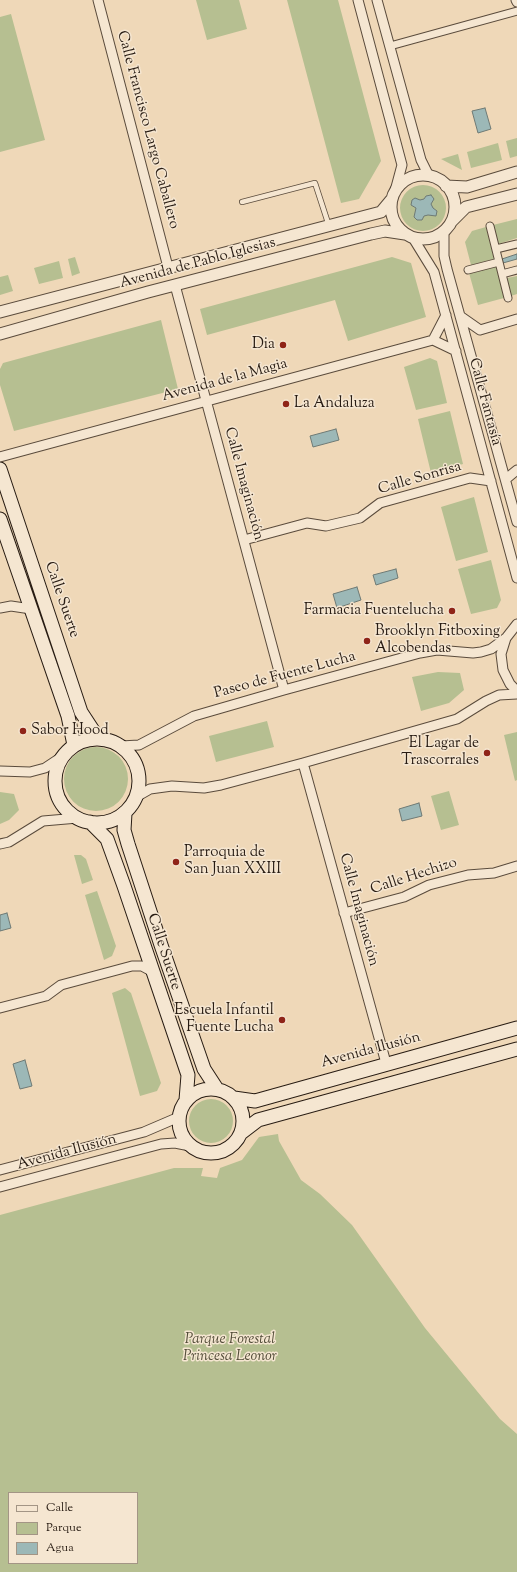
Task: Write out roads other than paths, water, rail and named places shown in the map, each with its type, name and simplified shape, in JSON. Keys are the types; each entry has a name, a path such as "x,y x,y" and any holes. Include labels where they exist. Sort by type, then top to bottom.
{"main road":[{"name":"Calle Suerte","path":"0,469 81,712 98,738"},
{"name":"Calle Suerte","path":"0,519 68,716 74,745"},
{"path":"98,738 110,740 121,746 134,760 139,778 136,797 125,813 110,821 90,822 78,818 64,807 56,790 56,773 63,756 74,745 85,740 98,738"},
{"name":"Calle Suerte","path":"125,813 124,830 158,937 204,1069 217,1089"},
{"name":"Calle Suerte","path":"90,822 107,839 112,850 188,1075 186,1100"},
{"name":"Avenida Ilusión","path":"234,1098 254,1101 517,1028"},
{"path":"242,1133 243,1114 234,1098 226,1092 217,1089 205,1089 195,1093 186,1100 179,1117 180,1130 190,1146 209,1154 219,1153 228,1149 236,1142 242,1133 258,1120 517,1049"}],"street":[{"name":"Calle Francisco Largo Caballero","path":"98,0 168,267"},
{"path":"358,0 402,165 393,196 391,213 396,225 409,236 430,238 444,231 466,207 517,194"},
{"path":"377,0 420,160 429,176"},
{"path":"390,46 517,11"},
{"path":"446,186 467,187 517,172"},
{"path":"393,196 401,183 410,178 429,176 446,186 453,196 455,209 452,221"},
{"name":"Avenida de Pablo Iglesias","path":"0,312 381,212 393,196"},
{"path":"490,226 508,298"},
{"name":"Avenida de Pablo Iglesias","path":"0,334 175,285 376,233 385,231 409,236"},
{"name":"Calle Fantasía","path":"444,231 444,256 517,522"},
{"name":"Calle Fantasía","path":"409,236 434,272 517,578"},
{"path":"496,249 517,244"},
{"path":"468,270 499,262"},
{"path":"502,274 517,270"},
{"name":"Calle Imaginación","path":"175,285 284,690"},
{"path":"446,315 433,340 456,352"},
{"path":"460,316 480,330"},
{"path":"469,347 480,330 517,319"},
{"name":"Avenida de la Magia","path":"0,457 433,340"},
{"path":"506,479 517,470"},
{"name":"Calle Sonrisa","path":"244,540 307,523 326,526 360,518 380,503 470,478 491,481"},
{"path":"0,608 11,606 31,609"},
{"path":"517,624 506,638 501,654 503,670 510,684 517,693"},
{"name":"Paseo de Fuente Lucha","path":"121,746 139,745 194,716 284,690 420,653 438,650 473,653 481,652 492,648 506,638"},
{"path":"136,797 150,789 172,786 204,788 221,785 303,763 457,719 486,701 499,695 517,693"},
{"path":"0,771 30,772 45,768 63,756"},
{"name":"Calle Imaginación","path":"303,763 386,1064"},
{"path":"0,844 9,842 43,821 78,818"},
{"name":"Calle Hechizo","path":"344,913 404,897 429,885 468,875 494,873 517,866"},
{"path":"0,1008 46,996 61,985 132,966 142,966 153,972"},
{"name":"Avenida Ilusión","path":"0,1170 144,1132 179,1117"},
{"name":"Avenida Ilusión","path":"0,1187 161,1144 175,1143 190,1146"}],"lane":[{"path":"242,202 315,183 329,226"}],"water":[{"path":"485,108 491,129 478,133 472,111"},
{"path":"431,195 434,199 431,204 437,211 436,216 428,215 424,216 422,220 417,220 414,217 416,208 411,205 412,200 415,198 420,200 424,199 426,196"},
{"path":"517,254 517,259 503,263 502,259"},
{"path":"336,429 339,440 313,447 310,436"},
{"path":"396,569 398,578 376,585 373,575"},
{"path":"357,587 361,600 337,608 333,594"},
{"path":"419,803 422,816 402,821 399,809"},
{"path":"7,913 11,928 0,931 0,915"},
{"path":"25,1060 32,1086 20,1089 13,1064"}],"place":[{"name":"Dia","path":"283,345"},
{"name":"La Andaluza","path":"286,404"},
{"name":"Farmacia Fuentelucha","path":"452,611"},
{"name":"Brooklyn Fitboxing Alcobendas","path":"367,641"},
{"name":"Sabor Hood","path":"23,731"},
{"name":"El Lagar de Trascorrales","path":"487,753"},
{"name":"Parroquia de San Juan XXIII","path":"176,862"},
{"name":"Escuela Infantil Fuente Lucha","path":"282,1020"}],"park label":[{"name":"Parque Forestal Princesa Leonor","path":"230,1348"}]}
